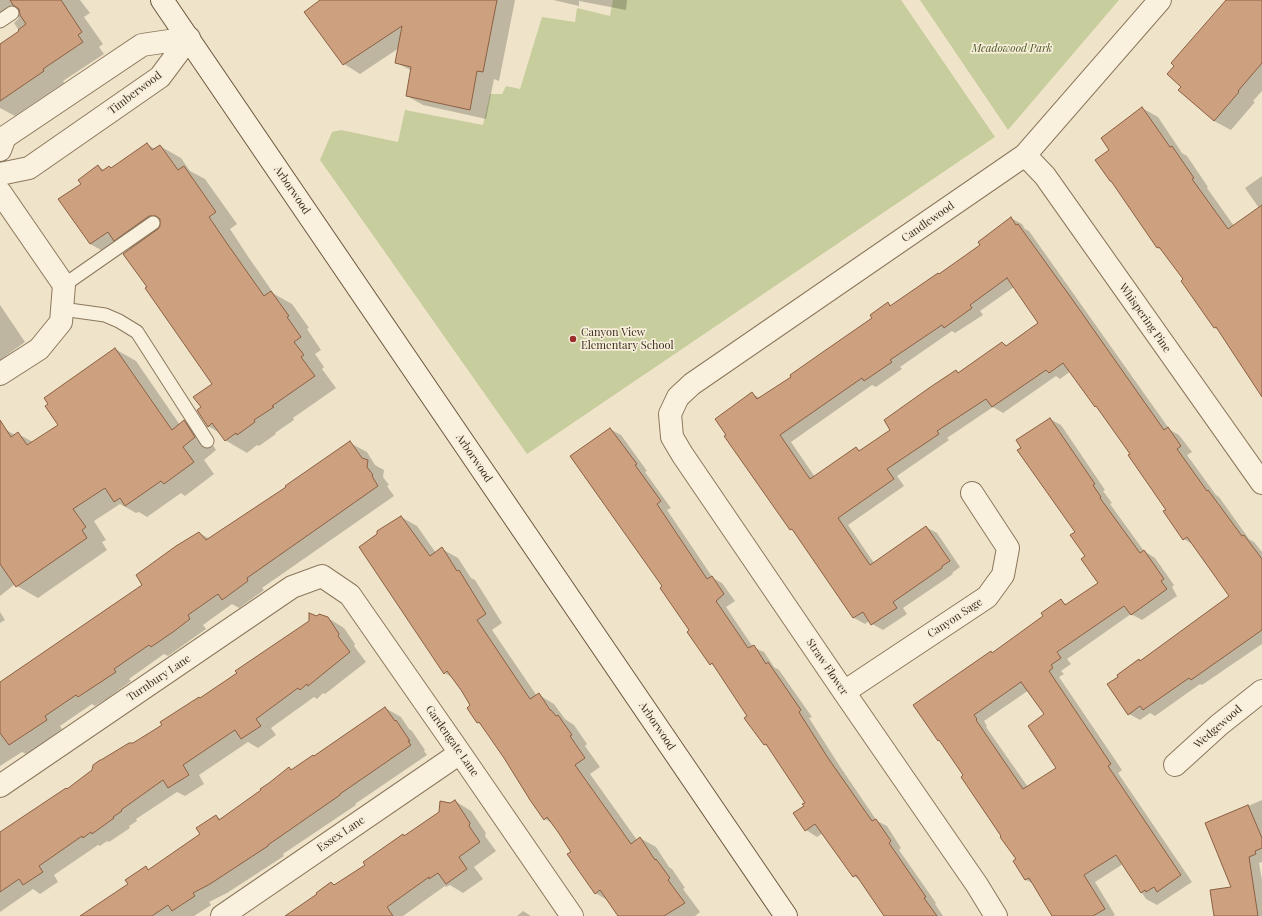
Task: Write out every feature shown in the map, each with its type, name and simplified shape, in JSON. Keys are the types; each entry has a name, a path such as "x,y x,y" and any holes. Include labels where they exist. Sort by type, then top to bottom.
{"street":[{"name":"Arborwood","path":"162,0 786,916"},
{"name":"Candlewood","path":"670,414 678,397 692,384 1025,155 1160,0"},
{"path":"0,150 5,137 142,45 189,38"},
{"name":"Timberwood","path":"0,174 29,168 160,77 189,38"},
{"name":"Whispering Pine","path":"1025,155 1046,176 1262,483"},
{"path":"0,192 64,285 61,322 39,349 0,374"},
{"name":"Straw Flower","path":"670,414 672,437 682,454 977,885 996,916"},
{"name":"Canyon Sage","path":"844,692 987,597 1002,575 1008,548 972,493"},
{"name":"Gardengate Lane","path":"322,576 350,595 572,916"},
{"name":"Turnbury Lane","path":"0,786 292,587 322,576"},
{"name":"Wedgewood","path":"1175,765 1219,725 1262,691"},
{"name":"Essex Lane","path":"222,916 460,753"}],"lane":[{"path":"0,21 12,13"},
{"path":"64,285 153,223"},
{"path":"62,309 105,315 119,321 137,332 207,441"}],"green space":[{"name":"Canyon View Elementary School","path":"613,0 901,0 995,137 527,454 320,160 332,132 341,130 398,142 405,110 483,125 490,94 502,94 506,86 520,89 542,17 575,22 577,8 610,16"},
{"name":"Meadowood Park","path":"920,0 1119,0 1008,130"}],"building":[{"path":"10,0 61,0 82,32 78,35 83,42 0,101 0,44 19,31 18,30 26,24 20,15 19,9 13,5"},
{"path":"320,0 497,0 483,72 477,71 470,110 406,96 411,67 395,63 402,26 343,65 304,12"},
{"path":"1226,0 1262,0 1262,63 1214,121 1178,90 1181,87 1167,74 1174,66 1171,63"},
{"path":"1142,107 1170,147 1172,146 1194,178 1192,179 1228,229 1262,205 1262,397 1216,327 1214,328 1181,281 1183,279 1159,247 1157,248 1095,160 1109,150 1101,138"},
{"path":"147,143 152,150 160,145 178,170 184,166 216,212 209,217 226,242 264,296 271,291 289,316 287,317 301,337 294,342 304,355 301,357 315,376 272,406 274,407 254,420 255,422 237,435 236,433 225,441 212,423 208,427 197,410 201,407 193,397 212,384 123,254 158,229 160,226 160,219 156,216 149,216 114,241 108,232 90,244 58,199 81,184 78,180 98,165 102,171 109,166 111,168"},
{"path":"1011,217 1016,225 1018,224 1164,430 1168,427 1181,446 1177,449 1207,491 1208,490 1242,536 1244,535 1262,559 1262,630 1191,680 1189,678 1143,710 1140,706 1128,715 1107,684 1118,677 1117,675 1139,659 1140,661 1229,596 1187,537 1183,540 1163,511 1166,510 1128,455 1130,454 1063,363 1049,373 1046,370 992,407 986,399 937,431 939,434 887,469 894,479 838,518 870,565 926,526 950,561 893,602 897,608 871,625 863,612 853,618 792,529 790,530 724,436 726,435 715,419 752,392 757,399 791,377 790,375 872,318 870,315 888,302 890,306 938,273 939,274 980,245 978,242","holes":["1007,278 1038,323 1006,346 1002,342 958,373 956,370 929,388 884,420 890,430 859,451 856,447 810,479 780,435 862,378 864,381 892,362 890,360 942,325 944,328 972,308 970,305"]},
{"path":"115,348 172,430 184,420 195,437 183,447 194,462 164,484 161,481 125,506 120,498 114,502 105,488 73,509 86,527 82,530 87,538 16,587 0,564 0,420 11,437 18,432 27,445 58,425 45,406 48,404 44,398"},
{"path":"1050,418 1095,484 1093,485 1101,497 1100,498 1140,553 1144,550 1164,579 1161,581 1167,589 1131,615 1124,606 1057,652 1061,658 1051,665 1053,668 1049,671 1111,764 1108,766 1181,875 1157,892 1154,887 1141,893 1116,855 1084,875 1105,909 1093,916 1052,916 1029,878 1025,880 1013,861 1016,859 961,777 963,775 913,705 991,651 992,653 1043,616 1041,613 1061,599 1065,605 1098,583 1081,559 1085,556 1070,535 1075,532 1017,450 1021,448 1016,440","holes":["1021,682 1044,714 1028,726 1056,768 1023,789 974,715"]},
{"path":"610,428 637,464 635,465 661,501 657,504 707,579 712,576 724,594 716,601 748,648 754,645 766,664 768,662 801,710 799,712 828,758 872,821 876,819 891,841 889,843 926,897 924,898 937,916 884,916 856,875 853,877 815,824 805,831 793,813 804,806 802,804 805,803 766,744 764,745 744,718 747,716 712,663 710,665 687,632 689,630 660,588 662,586 570,456"},
{"path":"350,441 362,458 368,460 367,467 378,486 247,578 248,581 222,600 218,594 188,615 190,619 173,632 151,647 149,645 114,669 116,672 78,697 76,695 45,716 47,720 9,745 0,733 0,682 142,585 136,575 176,546 199,532 206,540 286,487 285,486"},
{"path":"401,516 430,556 442,547 457,571 459,570 486,614 477,620 530,699 539,693 550,710 556,716 558,715 572,735 570,736 585,758 575,765 631,844 640,837 655,860 656,859 670,878 668,880 685,903 664,916 618,916 600,890 595,894 567,854 571,852 558,832 547,817 544,820 530,800 504,758 479,722 477,723 467,708 470,705 461,690 447,671 444,674 359,547 377,534 377,531"},
{"path":"309,613 317,616 319,614 328,617 339,634 338,636 350,652 308,686 307,684 300,690 298,688 256,719 261,726 241,739 235,730 183,765 189,775 168,788 163,780 121,810 122,811 113,817 114,818 92,834 91,832 83,838 82,836 39,866 43,872 23,885 19,879 0,892 0,832 66,788 67,789 92,770 93,765 100,760 129,743 133,743 162,725 160,722 199,697 200,698 237,673 235,671 309,621"},
{"path":"385,707 395,721 396,720 410,741 408,741 411,745 268,846 210,884 193,893 195,896 172,911 168,905 152,916 80,916 128,884 125,880 146,866 148,870 200,834 196,828 216,815 219,820 261,790 260,789 289,767 291,770 313,755 314,756"},
{"path":"455,800 470,823 469,826 480,842 459,857 467,869 446,884 438,873 429,879 429,877 387,907 393,916 285,916 317,894 316,893 331,882 334,885 365,865 363,862 403,834 404,836 439,812 440,801 450,803"},
{"path":"1248,805 1262,838 1262,848 1255,851 1256,854 1249,857 1258,916 1214,916 1210,890 1231,887 1205,823"}],"place":[{"name":"Canyon View Elementary School","path":"573,339"}]}
